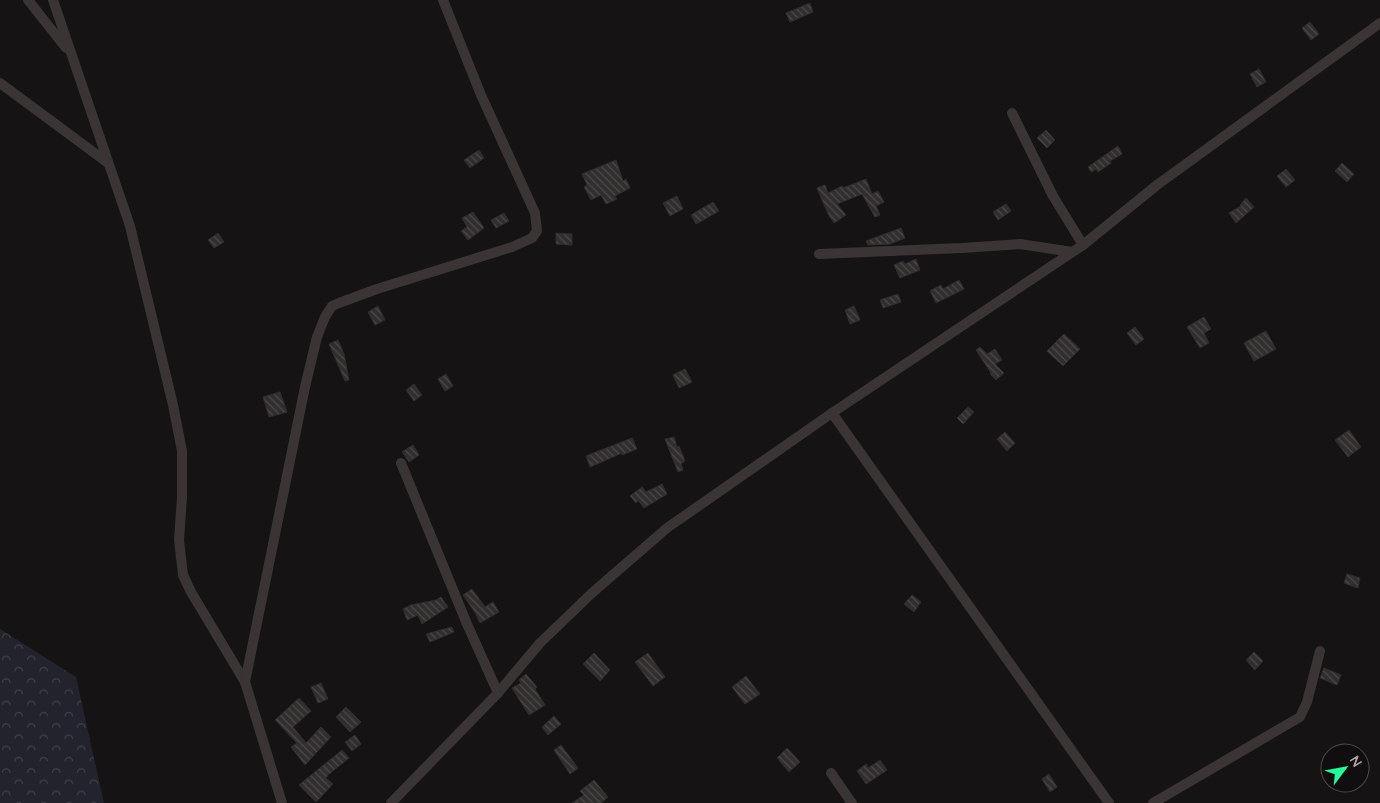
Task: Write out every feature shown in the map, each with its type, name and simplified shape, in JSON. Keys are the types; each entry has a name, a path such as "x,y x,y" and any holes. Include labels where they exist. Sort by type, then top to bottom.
{"street":[{"path":"28,0 72,57"},
{"path":"53,0 130,226 173,405 182,451 182,497 179,540 183,575 191,592 245,682 282,803"},
{"path":"245,682 305,387 317,337 325,317 332,306 378,289 512,247 532,238 537,231 535,213 482,95 443,0"},
{"path":"391,803 498,693 540,643 592,593 667,528 832,413 1083,245 1157,185 1380,23"},
{"path":"0,83 108,163"},
{"path":"1012,113 1053,196 1083,245"},
{"path":"819,254 1020,244 1072,252"},
{"path":"832,413 1109,803"},
{"path":"402,463 466,624 498,693"},
{"path":"1153,803 1300,717 1312,687 1320,651"},
{"path":"831,773 852,803"}],"green space":[{"path":"0,629 76,677 104,803 0,803"}],"building":[{"path":"810,3 813,12 790,22 786,13"},
{"path":"1310,22 1319,34 1311,40 1302,28"},
{"path":"1259,69 1266,82 1257,87 1250,74"},
{"path":"1046,130 1055,140 1047,148 1037,138"},
{"path":"1118,146 1122,154 1110,161 1111,163 1098,172 1096,169 1091,172 1088,167"},
{"path":"479,150 484,158 470,168 464,160"},
{"path":"616,160 623,181 626,179 630,188 615,196 617,199 606,204 601,195 591,200 584,187 587,185 582,174"},
{"path":"1342,163 1354,174 1347,182 1335,171"},
{"path":"1286,169 1295,180 1286,187 1277,176"},
{"path":"866,179 872,194 878,191 884,202 876,206 880,215 875,217 862,194 837,204 846,215 834,223 817,188 825,185 828,193 842,186 843,188"},
{"path":"677,196 683,209 670,216 663,203"},
{"path":"1246,198 1254,207 1236,223 1229,213 1241,206"},
{"path":"713,202 719,211 696,224 691,215"},
{"path":"1006,204 1011,211 998,220 993,212"},
{"path":"473,212 484,228 468,240 461,231 467,227 462,218"},
{"path":"504,213 509,221 496,228 491,220"},
{"path":"901,228 905,238 890,244 868,245 866,241"},
{"path":"218,233 224,242 214,248 208,240"},
{"path":"556,233 572,234 572,245 556,244"},
{"path":"916,259 920,270 900,278 894,265 903,261 905,264"},
{"path":"959,280 964,289 936,303 930,291 941,285 943,289"},
{"path":"898,294 901,302 883,308 880,300"},
{"path":"378,306 385,320 375,325 368,312"},
{"path":"854,306 860,320 850,324 845,310"},
{"path":"1204,317 1211,329 1204,333 1209,343 1200,348 1187,327"},
{"path":"1135,327 1144,339 1136,345 1127,333"},
{"path":"1266,331 1276,349 1254,361 1244,343"},
{"path":"1064,334 1080,349 1063,366 1047,351"},
{"path":"338,340 344,354 349,380 345,381 329,344"},
{"path":"980,347 987,354 995,349 1002,360 995,364 1004,373 996,380 990,374 976,350"},
{"path":"685,369 692,382 679,388 673,375"},
{"path":"446,374 453,386 445,391 438,379"},
{"path":"414,384 422,395 414,401 406,390"},
{"path":"280,392 287,412 269,417 263,397"},
{"path":"968,407 974,412 963,424 957,418"},
{"path":"1349,430 1361,447 1348,457 1335,440"},
{"path":"1005,432 1015,443 1007,451 997,439"},
{"path":"674,437 685,461 681,464 683,470 678,472 665,439"},
{"path":"632,438 637,449 622,455 622,453 590,467 586,456"},
{"path":"413,445 419,455 409,462 402,452"},
{"path":"662,484 667,494 644,508 638,500 636,503 630,496 642,487 646,492"},
{"path":"1347,574 1360,578 1358,588 1344,583"},
{"path":"472,589 485,607 493,602 499,612 480,623 463,595"},
{"path":"912,595 921,602 914,612 904,604"},
{"path":"441,597 448,607 422,624 418,615 407,620 403,609"},
{"path":"452,627 454,632 430,642 426,634"},
{"path":"1254,652 1263,661 1255,670 1246,660"},
{"path":"594,653 610,670 600,681 583,664"},
{"path":"648,653 665,677 653,686 635,662"},
{"path":"1324,668 1341,675 1337,685 1320,678"},
{"path":"526,674 537,687 535,689 545,705 529,715 512,688 521,683 519,680"},
{"path":"746,676 760,694 745,704 732,687"},
{"path":"321,683 328,699 318,703 311,687"},
{"path":"299,698 311,711 293,727 306,743 321,727 331,737 305,765 291,747 297,743 275,720"},
{"path":"346,707 361,722 350,732 336,717"},
{"path":"554,716 561,724 548,735 542,727"},
{"path":"355,735 361,744 352,751 345,742"},
{"path":"561,745 578,768 570,774 554,750"},
{"path":"787,748 800,762 789,772 777,758"},
{"path":"342,750 349,758 328,775 326,778 333,784 316,802 299,785"},
{"path":"880,760 887,770 866,784 857,771 866,764 868,768"},
{"path":"1049,774 1057,787 1050,792 1042,779"},
{"path":"594,780 608,797 601,803 572,803 584,795 580,791"}]}
